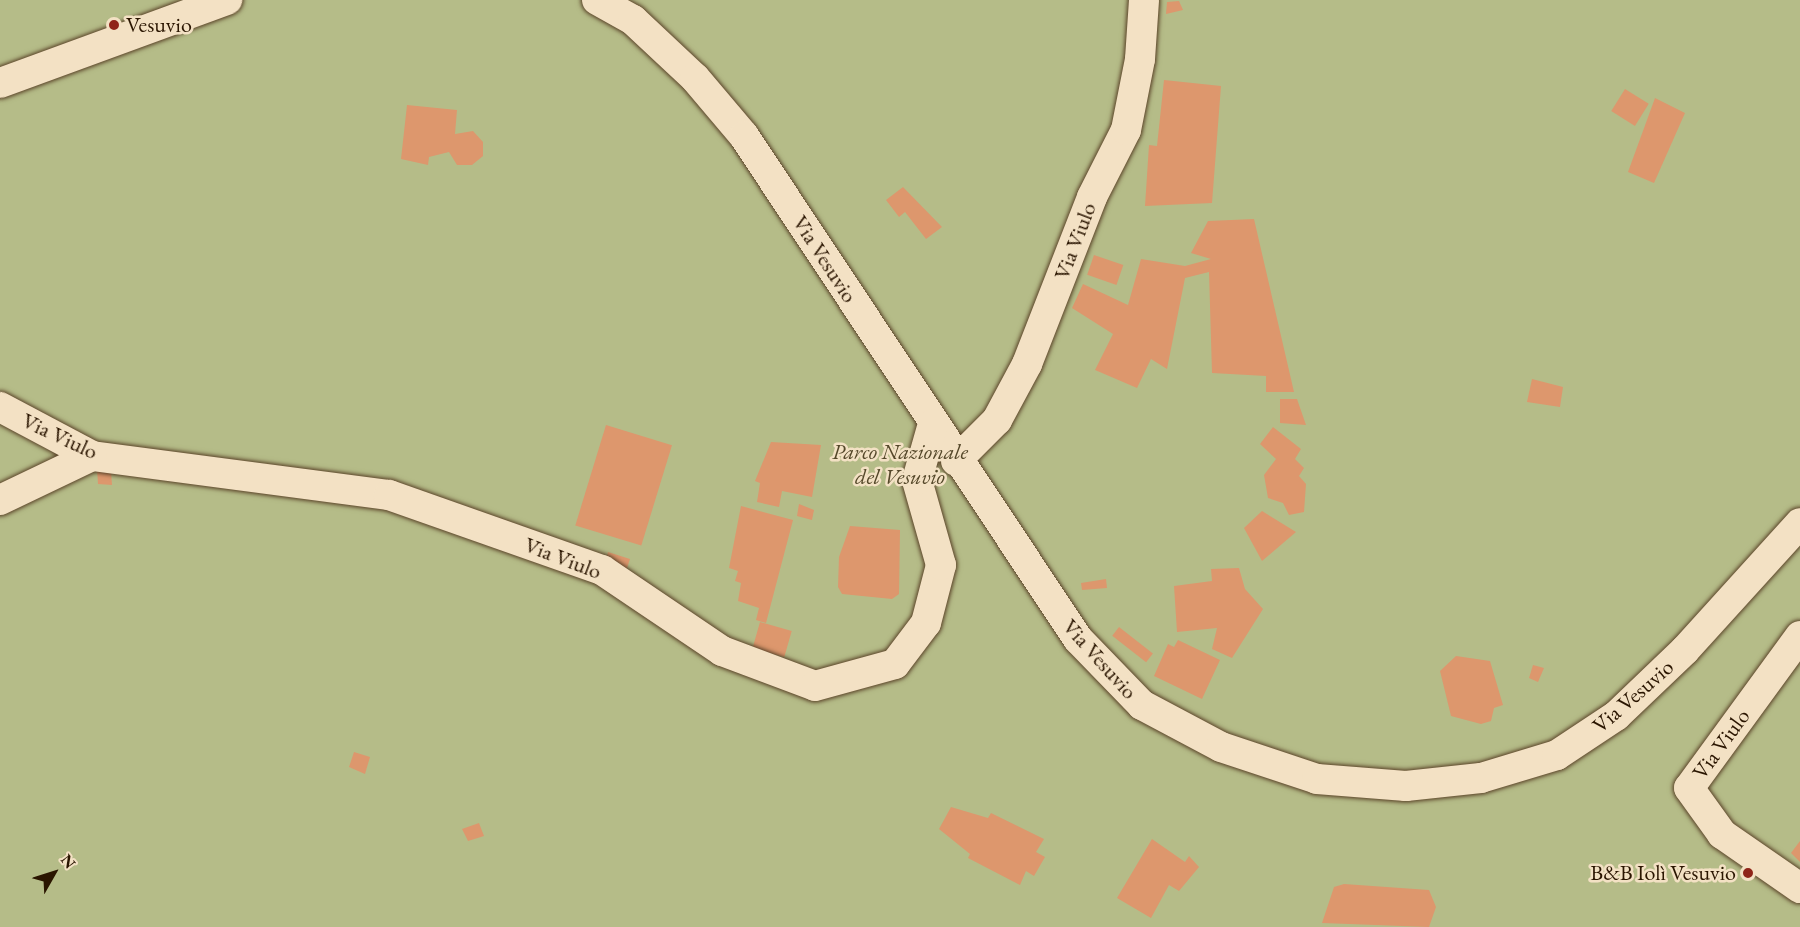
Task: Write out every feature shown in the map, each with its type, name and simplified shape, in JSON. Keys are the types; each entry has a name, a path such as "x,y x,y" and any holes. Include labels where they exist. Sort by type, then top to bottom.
{"street":[{"path":"0,84 227,0"},
{"name":"Via Vesuvio","path":"597,0 641,27 695,78 744,136 956,461 1078,639 1142,705 1221,747 1317,779 1406,786 1481,778 1557,755 1616,716 1685,650 1800,523"},
{"name":"Via Viulo","path":"956,461 997,420 1027,364 1092,197 1126,130 1140,59 1144,0"},
{"name":"Via Viulo","path":"0,407 92,456 389,495 602,570 722,651 815,686 895,664 926,623 941,565 917,480 933,424"},
{"path":"0,500 92,456"},
{"name":"Via Viulo","path":"1800,636 1689,788 1722,834 1800,888"}],"green space":[{"name":"Parco Nazionale del Vesuvio","path":"0,0 1800,0 1800,927 0,927"}],"building":[{"path":"1179,1 1183,10 1166,14 1167,2"},
{"path":"1164,80 1221,86 1212,203 1145,206 1149,145 1157,146"},
{"path":"1625,89 1649,104 1635,126 1611,111"},
{"path":"1655,98 1685,113 1654,183 1628,172"},
{"path":"407,105 457,110 455,134 473,131 483,142 483,156 472,165 457,165 449,152 429,157 428,165 401,159"},
{"path":"903,187 942,227 926,239 905,212 899,217 886,200"},
{"path":"1254,219 1294,392 1266,392 1266,376 1212,373 1209,272 1185,278 1167,369 1151,359 1137,388 1095,370 1113,334 1072,308 1083,284 1128,305 1141,259 1185,266 1211,259 1191,253 1208,221"},
{"path":"1094,255 1123,265 1116,285 1087,275"},
{"path":"1532,379 1563,387 1560,407 1527,402"},
{"path":"1280,399 1297,399 1306,425 1280,423"},
{"path":"606,425 672,445 641,546 575,525"},
{"path":"1273,427 1301,449 1295,459 1304,468 1299,476 1306,484 1304,512 1289,515 1283,503 1268,498 1264,475 1276,459 1260,444"},
{"path":"771,442 821,445 812,497 782,491 779,507 757,502 760,483 755,481"},
{"path":"97,469 111,471 112,485 98,484"},
{"path":"799,504 814,510 812,520 797,516"},
{"path":"741,506 793,520 766,623 756,620 759,608 738,601 741,583 735,581 738,571 729,568"},
{"path":"1262,511 1296,532 1262,561 1244,528"},
{"path":"850,526 900,530 899,594 892,599 842,594 838,587 839,557"},
{"path":"608,552 630,559 626,571 606,560"},
{"path":"1239,568 1245,589 1263,609 1232,658 1212,649 1217,628 1177,632 1174,586 1212,581 1211,569"},
{"path":"1106,579 1107,588 1082,590 1081,583"},
{"path":"760,622 792,631 784,657 753,648"},
{"path":"1119,627 1153,653 1146,662 1112,636"},
{"path":"1178,640 1220,660 1202,699 1154,676 1168,644 1174,647"},
{"path":"1456,656 1490,661 1503,705 1494,708 1491,721 1481,724 1451,716 1440,671"},
{"path":"1533,665 1544,668 1538,682 1529,678"},
{"path":"354,752 370,757 365,774 349,767"},
{"path":"951,807 988,818 991,813 1044,839 1036,852 1045,857 1034,876 1026,871 1020,885 968,858 970,854 939,829"},
{"path":"479,823 484,836 468,841 462,829"},
{"path":"1152,839 1185,862 1189,856 1199,867 1179,891 1169,885 1151,918 1117,898"},
{"path":"1800,841 1800,862 1791,853"},
{"path":"1344,884 1429,890 1436,907 1429,927 1322,923 1334,887"}],"place":[{"name":"Vesuvio","path":"114,25"},
{"name":"B&B Iolì Vesuvio","path":"1748,873"}]}
